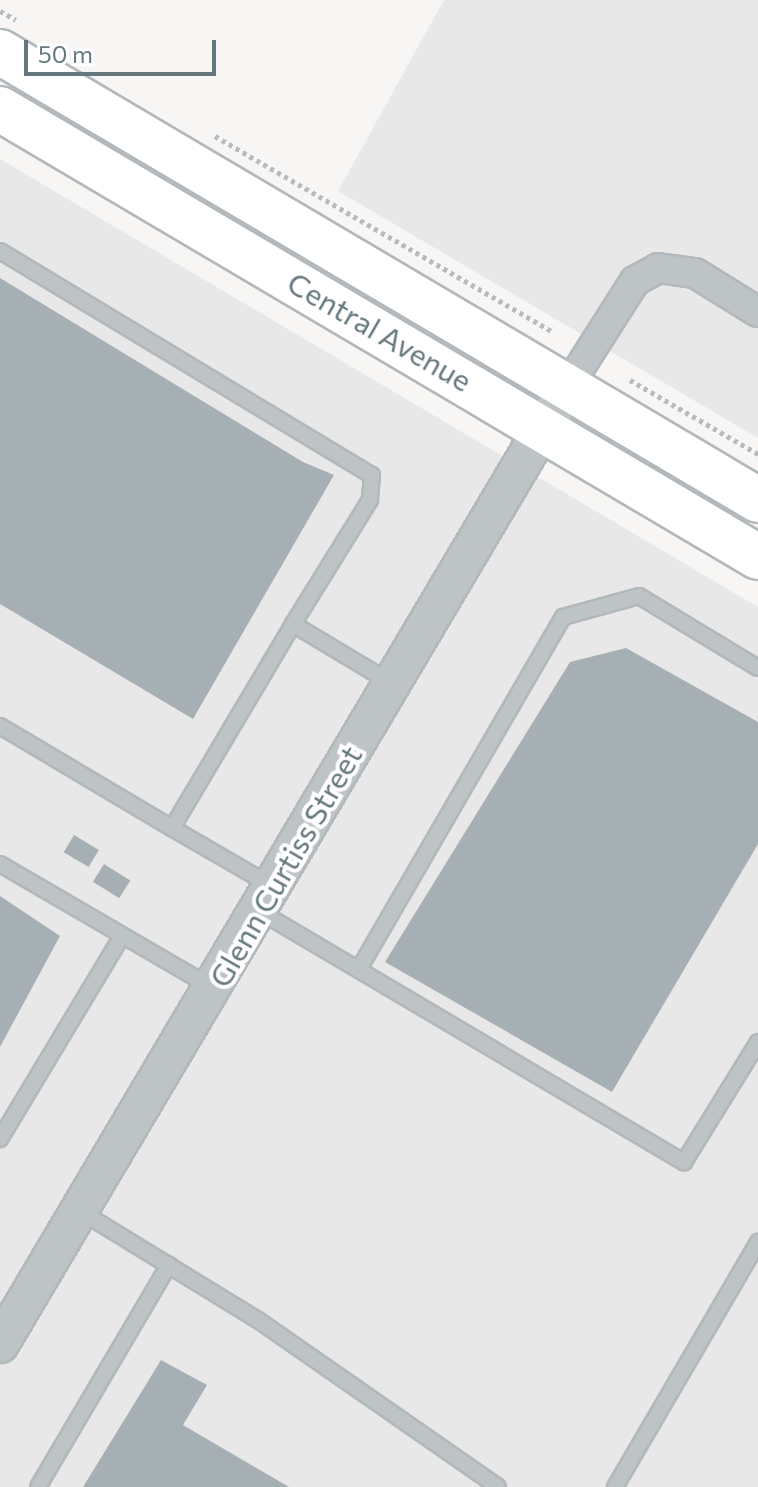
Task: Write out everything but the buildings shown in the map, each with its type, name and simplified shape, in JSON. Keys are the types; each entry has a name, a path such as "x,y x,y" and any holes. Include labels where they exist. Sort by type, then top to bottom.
{"main road":[{"name":"Central Avenue","path":"14,39 282,218 758,500"},
{"name":"Central Avenue","path":"0,109 544,426 758,557"},
{"path":"258,260 282,218"}],"street":[{"path":"568,386 635,281 658,268 695,273 758,312"},
{"name":"Glenn Curtiss Street","path":"0,1344 568,386"}],"lane":[{"path":"0,251 372,475 370,500 172,828"},
{"path":"359,969 563,617 639,596 758,668"},
{"path":"293,624 392,684"},
{"path":"0,726 172,828 359,969 684,1162 758,1042"},
{"path":"0,864 213,988"},
{"path":"0,1139 122,936"},
{"path":"80,1211 169,1265 498,1487"},
{"path":"615,1487 758,1242"},
{"path":"38,1487 169,1265"}],"path":[{"path":"0,11 14,39"},
{"path":"207,131 553,332"},
{"path":"630,380 758,454"}],"shaded area":[{"path":"444,0 758,0 758,438 338,191"},
{"path":"0,159 758,607 758,1487 0,1487"}]}
